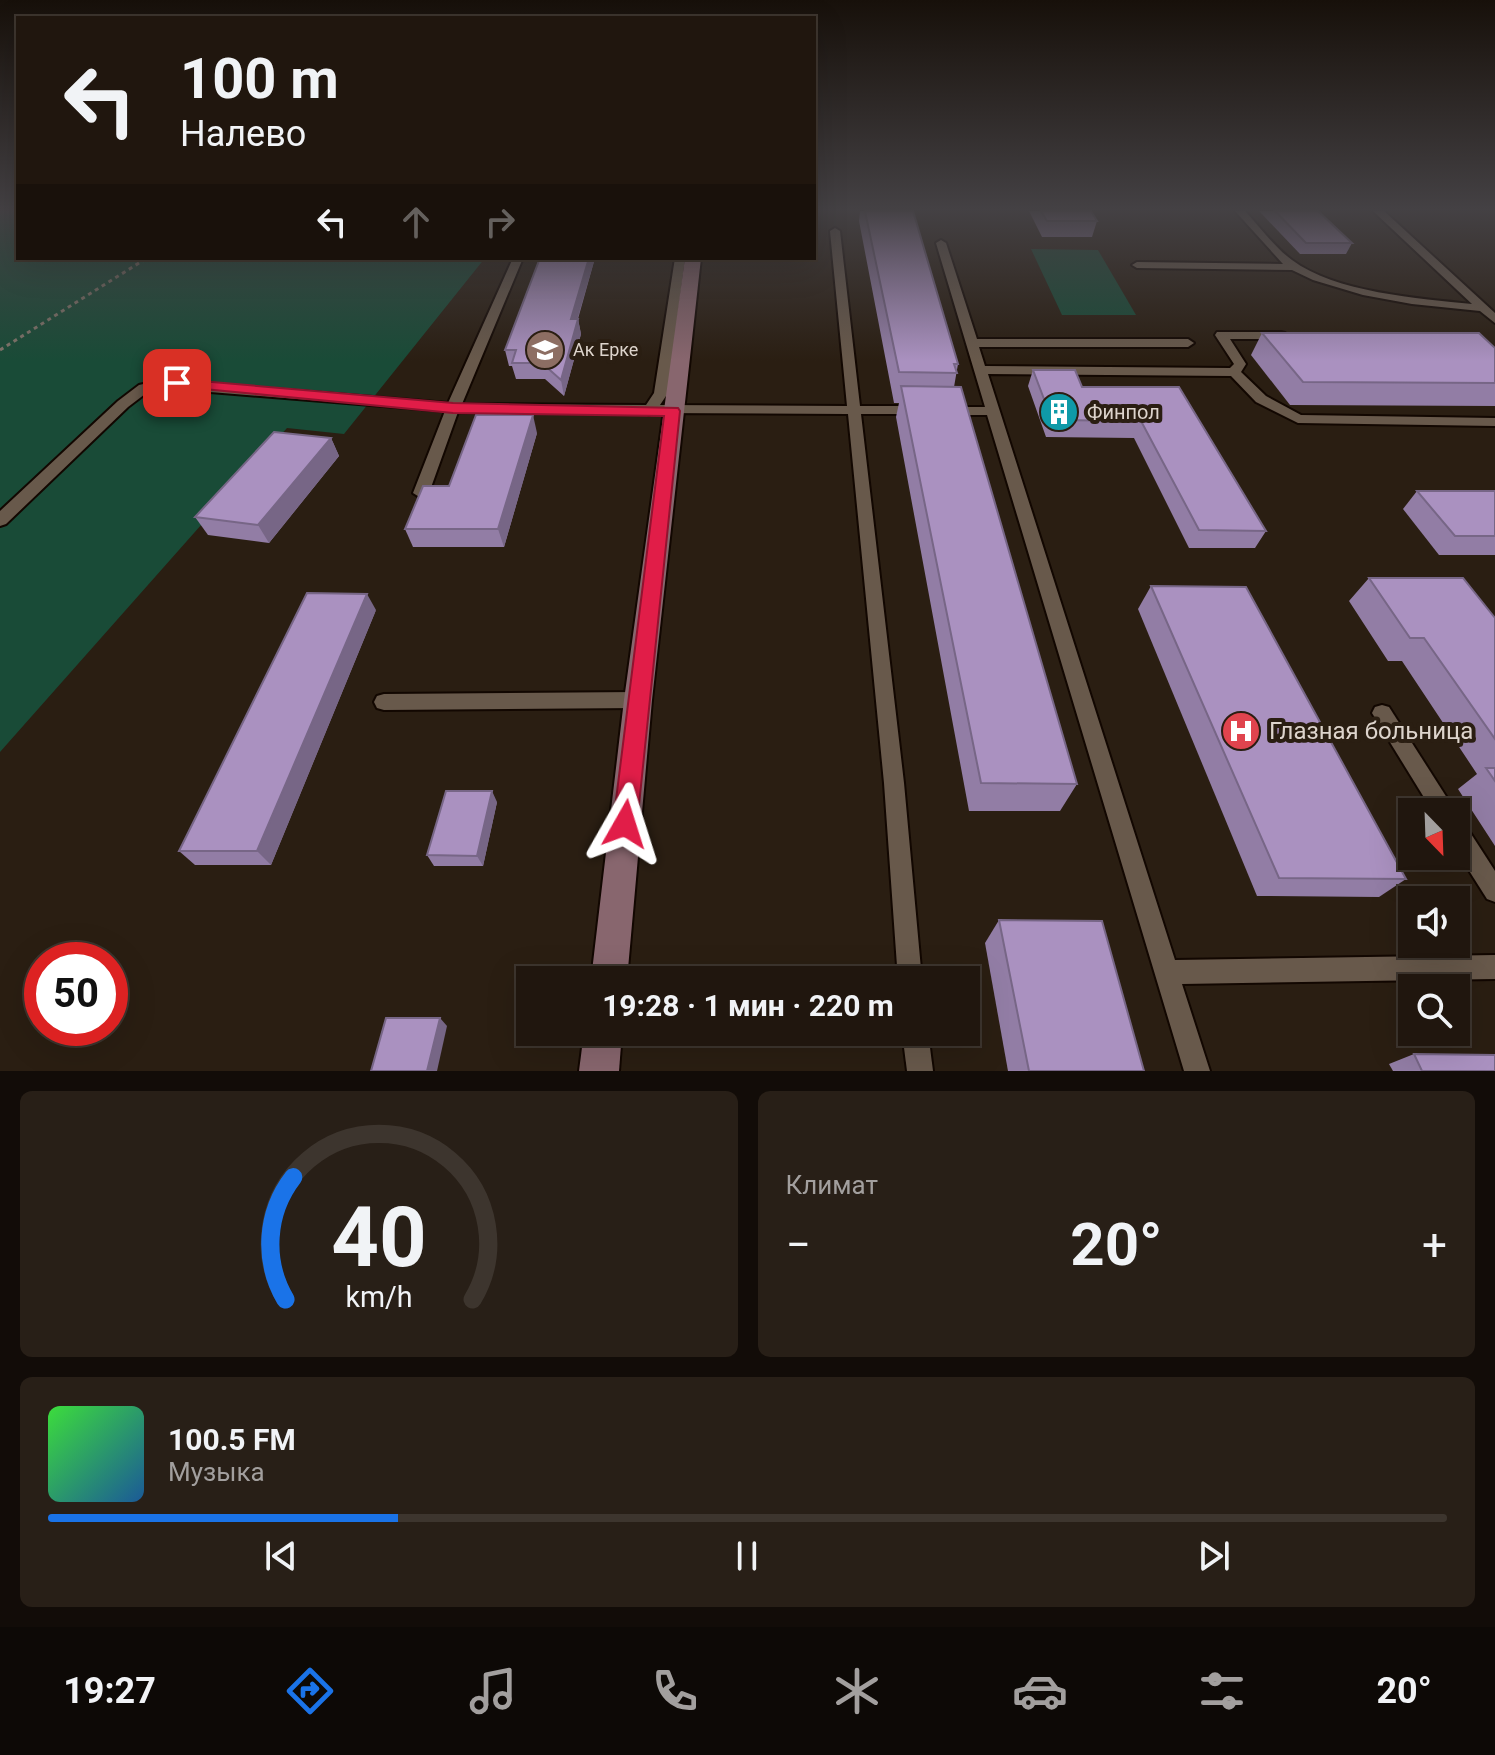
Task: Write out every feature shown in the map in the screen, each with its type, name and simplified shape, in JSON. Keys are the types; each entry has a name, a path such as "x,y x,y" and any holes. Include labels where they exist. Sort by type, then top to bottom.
{"main road":[{"path":"610,966 638,700 661,411 692,261"},
{"path":"599,1071 602,1046"}],"lane":[{"path":"421,493 453,408 517,261"},
{"path":"661,411 680,261"},
{"path":"838,261 894,783 909,966"},
{"path":"947,261 1197,1071"},
{"path":"1288,261 1294,267"},
{"path":"1432,261 1495,319"},
{"path":"1137,265 1294,267 1370,293 1426,304 1482,308"},
{"path":"1234,372 1240,364 1221,335 1298,337"},
{"path":"972,343 1188,343"},
{"path":"980,370 1234,372 1261,399 1298,419 1495,422"},
{"path":"0,520 123,404 144,388 161,384 453,408 993,411"},
{"path":"384,702 638,700"},
{"path":"1382,713 1436,798"},
{"path":"1470,852 1495,891"},
{"path":"1167,972 1495,967"},
{"path":"917,1046 920,1071"}],"path":[{"path":"0,350 142,261"}],"green space":[{"path":"0,261 483,261 344,434 287,428 0,752"},
{"path":"1037,261 1104,261 1136,315 1062,315"}],"building":[{"path":"539,261 588,261 571,319 578,319 561,380 542,363 512,363 516,350 505,350"},
{"path":"876,261 928,261 958,364 954,364 957,373 899,372"},
{"path":"1262,333 1479,333 1495,348 1495,383 1303,382"},
{"path":"1033,370 1075,370 1082,387 1179,387 1266,531 1199,530 1141,421 1052,420"},
{"path":"901,386 961,387 1077,784 981,783"},
{"path":"476,415 533,415 498,529 405,529 423,486 449,486"},
{"path":"274,432 331,438 258,525 195,517"},
{"path":"1417,491 1495,491 1495,536 1455,536"},
{"path":"1369,578 1463,578 1495,618 1495,739 1424,638 1410,638"},
{"path":"1151,586 1246,587 1398,864 1398,870 1406,879 1279,878"},
{"path":"307,593 367,594 257,851 179,851"},
{"path":"1486,768 1495,768 1495,781"},
{"path":"446,791 492,791 477,856 427,855"},
{"path":"999,920 1102,921 1144,1071 1029,1071"},
{"path":"386,1018 440,1018 427,1071 371,1071"},
{"path":"1414,1054 1495,1055 1495,1071 1422,1071"}],"place":[{"name":"Ак Ерке","path":"545,350"},
{"name":"Финпол","path":"1059,412"},
{"name":"Глазная больница","path":"1241,731"}],"route":[{"path":"177,383 453,408 673,411 625,824"}]}
